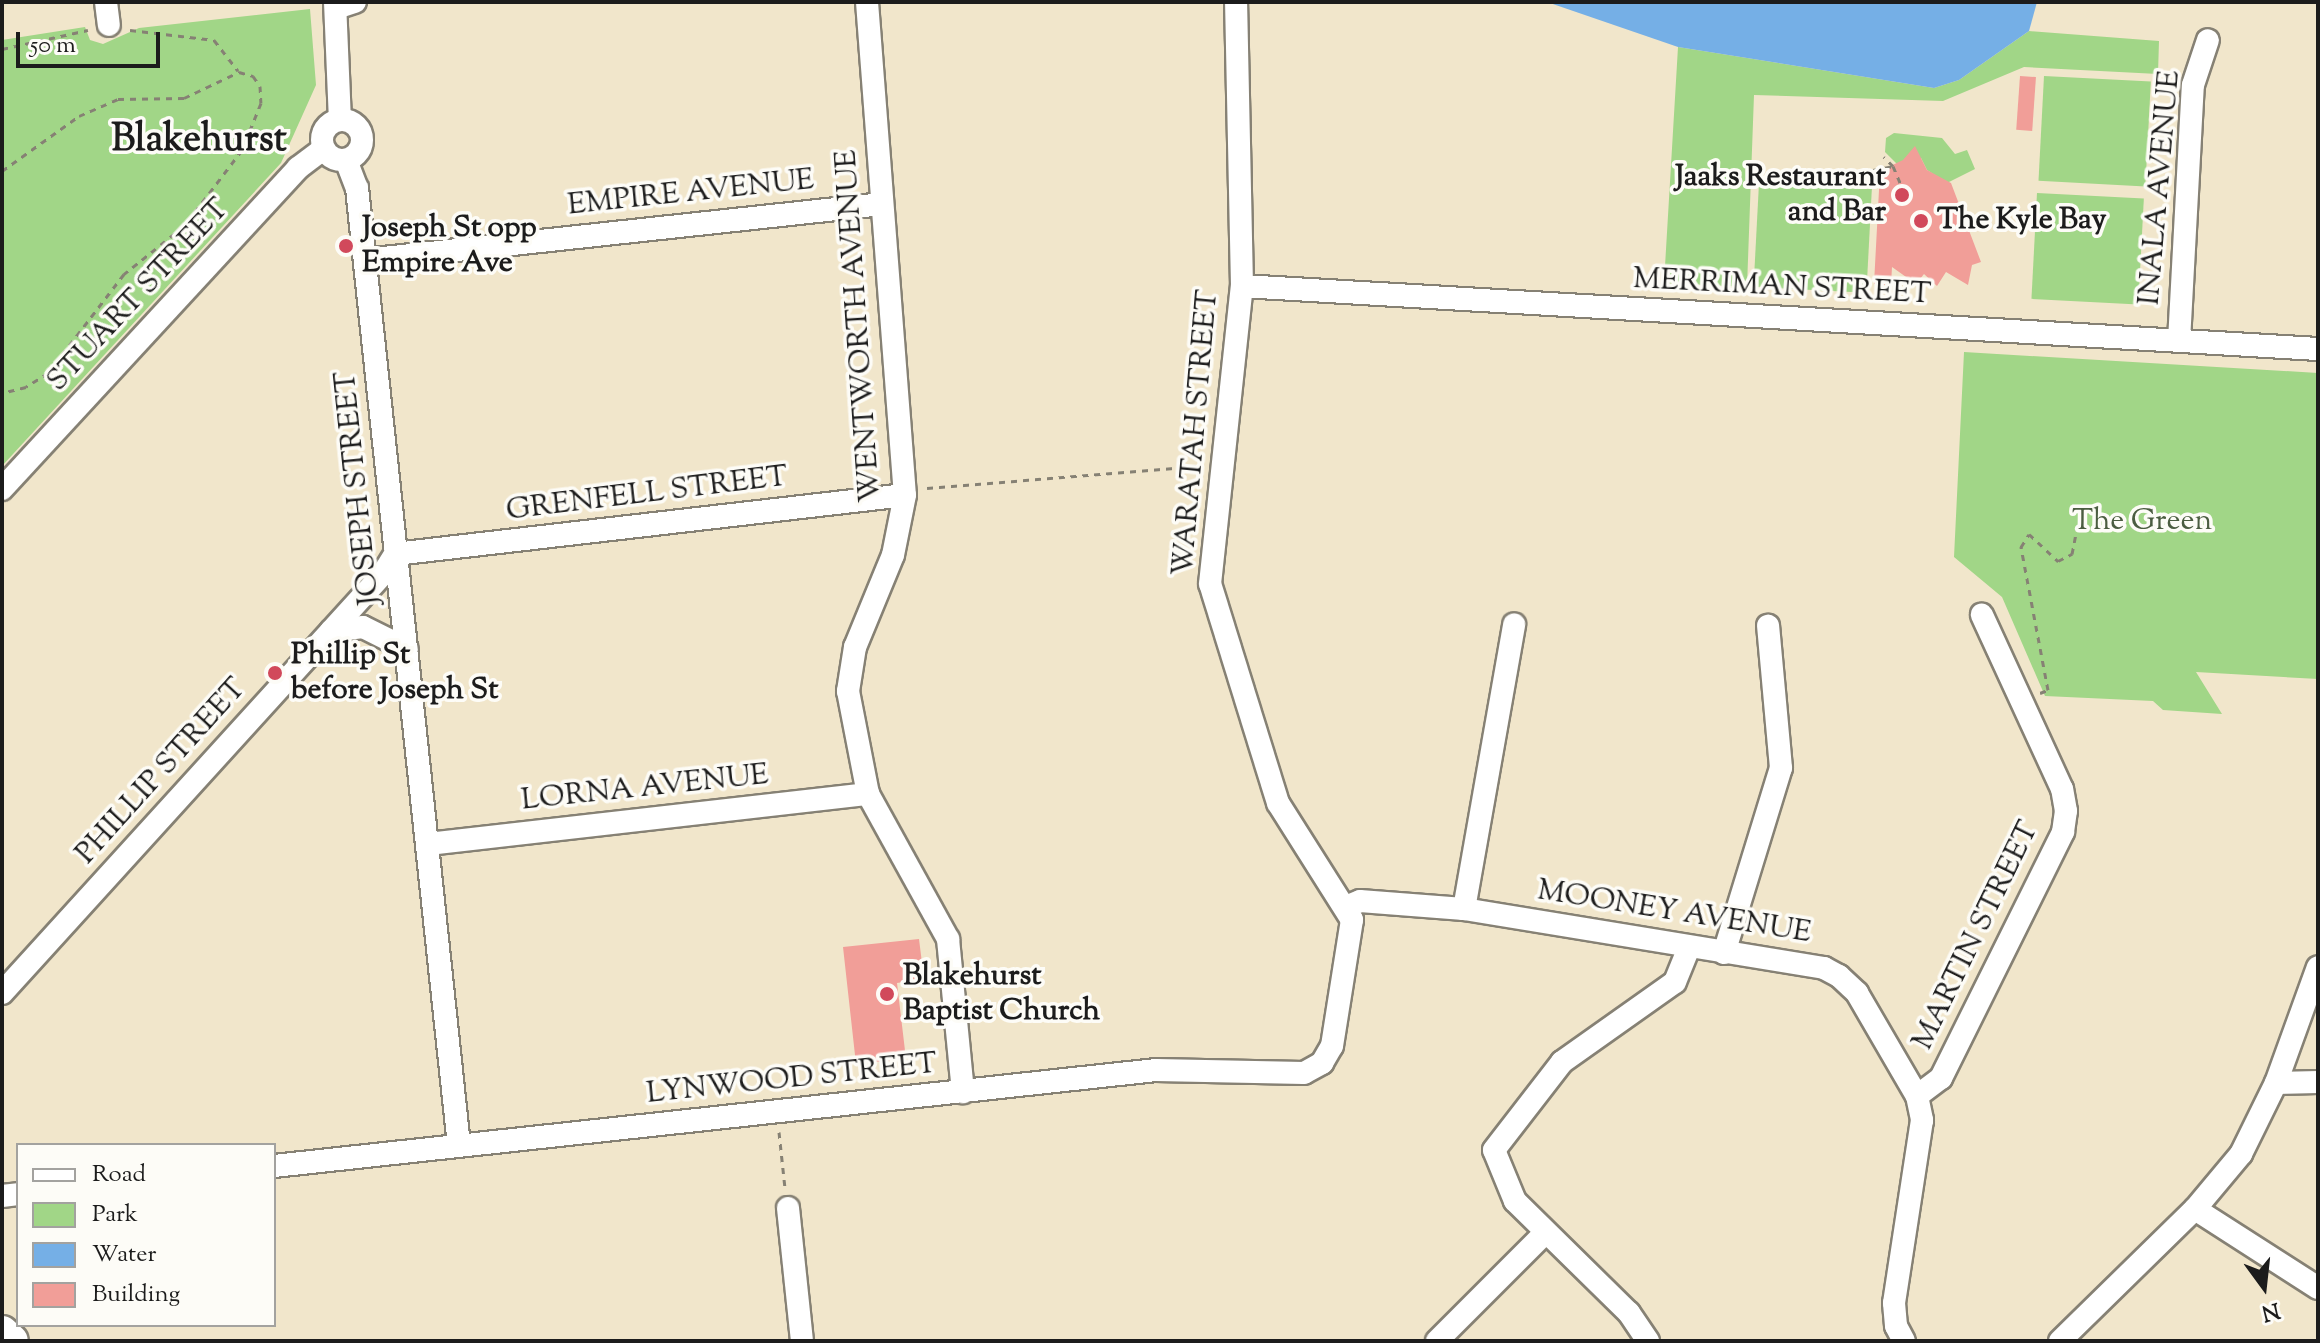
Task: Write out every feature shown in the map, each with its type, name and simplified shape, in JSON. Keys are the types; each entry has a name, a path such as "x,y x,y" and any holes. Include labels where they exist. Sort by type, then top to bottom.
{"highway":[{"path":"2,1332 12,1341"}],"street":[{"name":"WENTWORTH AVENUE","path":"867,2 905,495 893,555 849,667 851,721 868,794 948,939 963,1092"},
{"name":"WARATAH STREET","path":"1236,2 1242,286 1211,591 1278,803 1352,920 1351,948 1332,1046 1316,1069"},
{"path":"340,120 342,4"},
{"name":"INALA AVENUE","path":"2179,341 2193,85 2208,40"},
{"path":"340,120 353,123 361,134 357,153 346,160 333,158 323,149 324,130 340,120"},
{"name":"STUART STREET","path":"2,489 298,168 323,149"},
{"name":"JOSEPH STREET","path":"346,160 357,188 459,1146"},
{"name":"EMPIRE AVENUE","path":"365,260 882,204"},
{"name":"MERRIMAN STREET","path":"1242,286 2318,349"},
{"name":"GRENFELL STREET","path":"395,554 905,495"},
{"name":"PHILLIP STREET","path":"2,993 331,631 395,554"},
{"name":"MARTIN STREET","path":"1917,1096 1941,1078 2063,832 2066,811 2062,789 1982,615"},
{"path":"1464,909 1514,624"},
{"path":"1724,953 1781,768 1768,626"},
{"path":"331,631 363,627 407,649"},
{"name":"LORNA AVENUE","path":"428,844 868,794"},
{"name":"MOONEY AVENUE","path":"1346,907 1360,901 1464,909 1824,968 1839,976 1857,993 1917,1096 1922,1130 1894,1303 1904,1341"},
{"path":"1648,1341 1629,1313 1515,1201 1498,1168 1494,1144 1562,1062 1675,982 1689,947"},
{"path":"2060,1341 2195,1209 2241,1154 2276,1083 2318,967"},
{"name":"LYNWOOD STREET","path":"276,1166 1177,1069 1316,1069"},
{"path":"2276,1083 2318,1082"},
{"path":"788,1208 802,1341"},
{"path":"2195,1209 2318,1288"},
{"path":"1437,1341 1545,1233"}],"path":[{"path":"2,49 108,13 165,38 214,40 239,72 253,76 261,103 242,150 184,226 124,274 48,373 26,387 2,393"},
{"path":"2,171 79,116 118,99 184,98 239,72"},
{"path":"1884,157 1893,166 1902,187"},
{"path":"1758,179 1871,186 1873,170 1893,166"},
{"path":"905,495 920,489 1176,464 1221,470"},
{"path":"2022,701 2048,690 2021,547 2029,534 2058,561 2072,554 2077,528"},
{"path":"776,1113 788,1208"}],"green space":[{"path":"310,9 316,85 281,163 2,466 2,40 85,27 90,40 103,44 139,28"},
{"path":"2029,31 2159,41 2158,74 2024,67 1943,101 1754,95 1747,287 1664,283 1678,47 1934,88 1959,80"},
{"path":"2044,76 2151,82 2145,186 2039,181"},
{"path":"1894,133 1942,138 1955,154 1967,150 1975,169 1947,183 1927,170 1921,158 1897,164 1885,152 1886,138"},
{"path":"1759,183 1872,189 1866,293 1754,287"},
{"path":"2037,193 2144,199 2138,304 2031,299"},
{"name":"The Green","path":"1964,352 2318,373 2318,679 2196,672 2222,714 2163,710 2153,701 2045,696 2002,597 1954,557"}],"water":[{"path":"1547,2 2037,2 2029,31 1959,80 1934,88 1678,47"}],"building":[{"path":"2020,76 2036,77 2032,131 2016,130"},
{"name":"The Kyle Bay","path":"1915,146 1927,170 1951,183 1981,262 1972,265 1968,285 1946,272 1937,286 1924,274 1916,284 1892,267 1891,285 1874,284 1880,171 1903,160"},
{"path":"919,939 924,979 897,983 906,1059 856,1064 843,947"}],"place":[{"name":"Jaaks Restaurant and Bar","path":"1902,195"},
{"name":"The Kyle Bay","path":"1921,221"},
{"name":"Joseph St opp Empire Ave","path":"346,246"},
{"name":"Phillip St before Joseph St","path":"275,673"},
{"name":"Blakehurst Baptist Church","path":"887,994"}],"district":[{"name":"Blakehurst","path":"199,142"}]}
